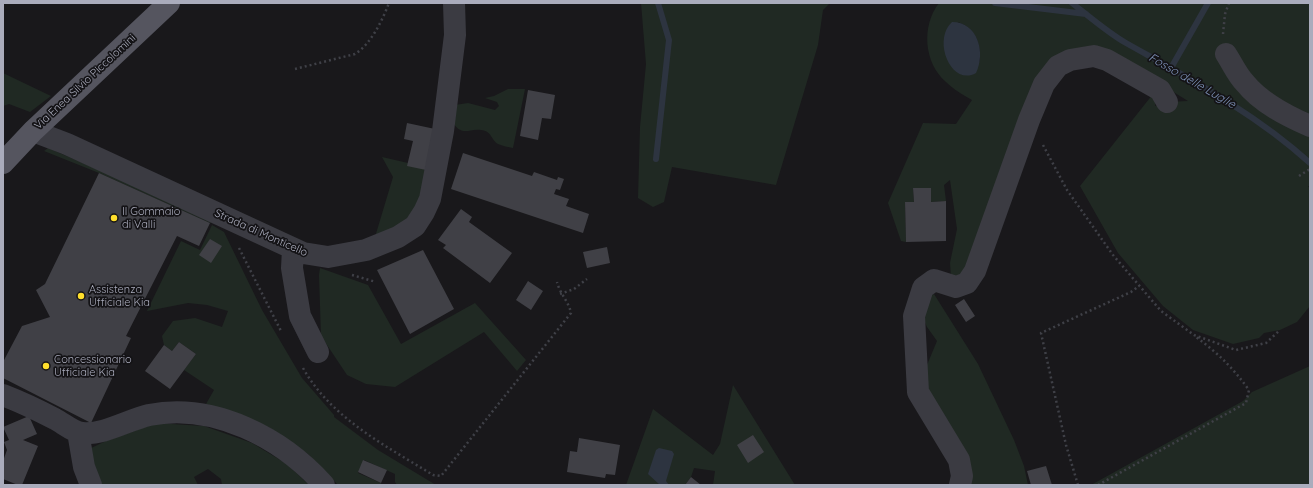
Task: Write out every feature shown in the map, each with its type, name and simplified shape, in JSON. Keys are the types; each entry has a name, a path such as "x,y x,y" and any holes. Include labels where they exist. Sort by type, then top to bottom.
{"main road":[{"name":"Via Enea Silvio Piccolomini","path":"3,163 33,131 169,3"}],"street":[{"name":"Strada di Monticello","path":"33,131 67,144 303,254 328,257 366,250 398,238 415,226 430,199 443,131 455,35 454,3"},
{"path":"1226,54 1244,83 1262,99 1292,118 1310,126"},
{"path":"960,485 962,476 959,460 918,392 914,316 923,288 934,280 956,287 967,283 975,271 1029,120 1044,84 1058,66 1070,60 1094,56 1107,60 1160,90 1167,102"},
{"path":"292,249 292,268 300,316 318,352"},
{"path":"3,395 78,432 88,433 105,430 159,413 180,412 208,415 234,423 269,441 303,464 324,485"},
{"path":"78,432 84,467 91,485"}],"path":[{"path":"295,69 355,54 362,50 389,3"},
{"path":"1226,54 1223,36 1225,14 1229,3"},
{"path":"1029,120 1067,190 1113,255 1161,311 1220,355 1249,390 1246,403 1098,485"},
{"path":"1300,176 1310,169"},
{"path":"224,217 267,306 282,332"},
{"path":"366,279 376,282"},
{"path":"560,294 574,289 587,279"},
{"path":"300,364 308,377 335,409 381,443 433,475 441,476 571,313 569,305 560,294 557,282"},
{"path":"1078,485 1066,445 1041,333 1131,292 1139,286"},
{"path":"1194,335 1236,350 1266,343 1280,330"}],"shaded area":[{"path":"641,3 830,3 823,10 818,45 776,185 672,167 664,202 653,207 638,198 640,127 646,64"},
{"path":"939,3 1310,3 1310,186 1308,186 1310,189 1310,306 1297,322 1280,330 1264,333 1259,338 1233,344 1193,330 1163,306 1118,253 1080,186 1153,94 1156,98 1155,106 1167,102 1188,101 1154,80 1063,54 969,273 951,277 950,263 957,229 950,180 944,185 946,201 931,202 931,188 913,188 914,202 905,202 906,242 901,241 888,203 923,123 956,124 972,100 949,85 933,65 929,55 928,33 929,22","holes":["958,22 964,25 976,38 980,49 980,62"]},
{"path":"3,73 51,96 30,112 9,104 3,106"},
{"path":"508,89 525,89 513,148 498,144 485,131 463,131 453,123 455,105 468,103 495,110 499,106 497,102 485,98 494,96"},
{"path":"48,148 215,220 210,223 99,173 44,151"},
{"path":"382,157 408,163 426,170 423,197 408,222 375,237 393,177"},
{"path":"212,225 224,232 262,310 302,378 334,415 334,417 378,450 436,485 397,485 395,482 395,474 364,460 358,473 381,483 381,485 338,485 308,454 270,428 206,404 214,390 184,370 196,354 179,342 172,351 164,345 162,336 173,321 195,318 222,327 228,311 207,305 188,303 147,311 181,241 200,250"},
{"path":"320,268 368,285 401,344 475,303 526,360 517,371 484,332 395,387 366,384 347,375 321,336"},
{"path":"934,294 978,364 1014,440 1024,466 1028,485 968,485 924,387 922,377 937,341 927,327 922,316 929,297"},
{"path":"1310,366 1310,485 1091,485 1243,401 1252,392"},
{"path":"733,385 795,485 713,485 715,471 694,468 691,477 685,485 626,485 653,409 713,455 720,444"},
{"path":"156,423 204,426 252,443 287,464 309,485 222,485 221,479 208,469 194,477 198,485 102,485 98,480 89,449 106,441"}],"water":[{"path":"952,22 961,23 968,27 978,40 980,57 976,73 967,76 959,73 952,68 947,60 944,50 944,40 946,30"},
{"path":"659,448 672,451 674,454 666,481 669,485 660,485 648,474 656,450"}],"building":[{"path":"528,90 555,95 551,119 542,118 538,140 520,136"},
{"path":"407,123 435,129 426,170 407,166 413,141 404,139"},
{"path":"463,153 532,176 534,172 557,180 558,177 564,179 560,190 556,189 554,194 569,199 566,206 589,214 583,233 451,189"},
{"path":"99,173 210,223 199,246 177,236 126,336 131,338 91,423 3,378 3,362 22,326 50,317 36,290 45,284"},
{"path":"913,188 931,188 931,202 946,201 946,241 906,242 905,202 914,202"},
{"path":"461,209 472,217 469,222 512,253 490,283 443,248 446,245 438,240"},
{"path":"210,239 222,246 211,263 199,255"},
{"path":"607,247 610,263 587,268 583,252"},
{"path":"423,250 454,309 410,334 377,270"},
{"path":"528,281 543,291 531,310 516,300"},
{"path":"964,299 975,316 966,322 955,305"},
{"path":"179,342 196,354 170,389 145,371 164,345 172,351"},
{"path":"29,416 37,434 23,440 38,446 22,485 18,485 3,479 3,461 7,450 4,442 9,440 3,427"},
{"path":"753,435 764,452 748,463 737,445"},
{"path":"579,438 620,445 615,475 606,474 605,478 567,472 570,451 577,452"},
{"path":"363,460 387,470 381,483 358,472"},
{"path":"1046,466 1052,485 1031,485 1027,471"},
{"path":"691,477 701,485 685,485"}],"waterway":[{"path":"656,159 669,40 658,3"},
{"path":"995,3 1086,14"},
{"name":"Fosso delle Luglie","path":"1072,3 1119,39 1198,84 1267,128 1310,163"},
{"path":"1171,68 1208,3"}],"place":[{"name":"Il Gommaio di Valli","path":"114,218"},
{"name":"Assistenza Ufficiale Kia","path":"81,296"},
{"name":"Concessionario Ufficiale Kia","path":"46,366"}]}
